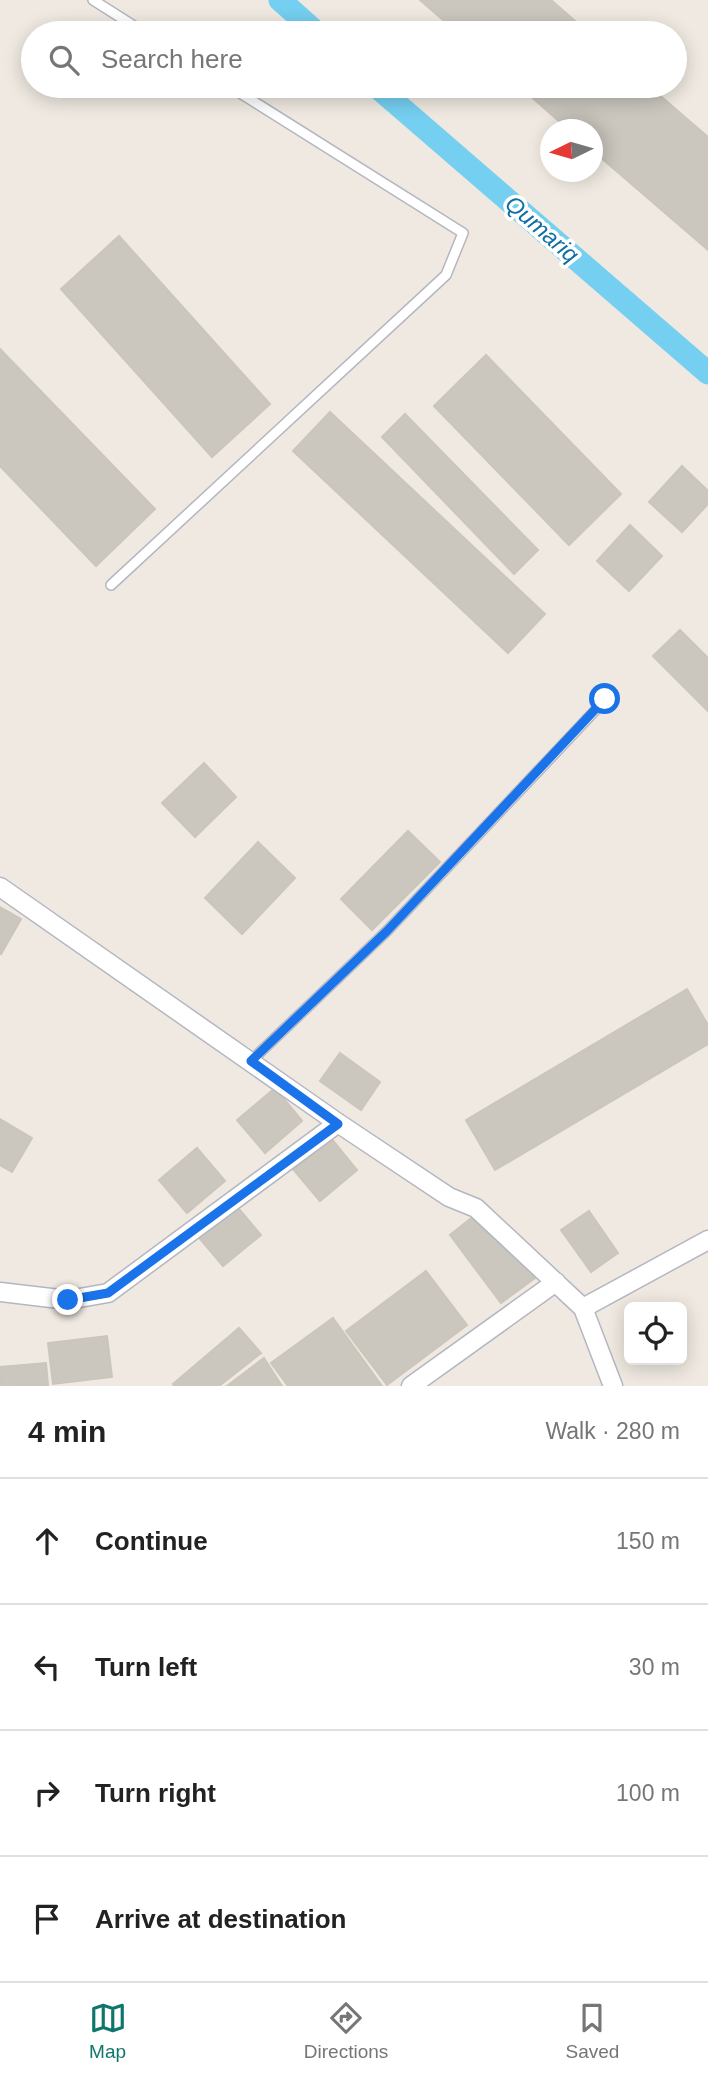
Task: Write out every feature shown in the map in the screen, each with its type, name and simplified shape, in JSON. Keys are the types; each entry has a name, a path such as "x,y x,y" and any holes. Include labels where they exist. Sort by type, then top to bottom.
{"street":[{"path":"0,887 338,1124 449,1197 476,1208 583,1308 613,1386"},
{"path":"0,1292 68,1300 108,1293 338,1124"},
{"path":"583,1308 708,1240"},
{"path":"411,1386 556,1282"}],"lane":[{"path":"93,0 126,21"},
{"path":"111,585 446,275 463,233 248,98"},
{"path":"251,1061 387,931 605,699"}],"building":[{"path":"420,0 551,0 575,21 444,21"},
{"path":"533,98 663,98 708,137 708,250 603,159 603,119 556,119"},
{"path":"119,236 270,404 212,457 61,289"},
{"path":"0,349 155,509 96,566 0,466"},
{"path":"486,355 621,494 569,545 434,406"},
{"path":"330,412 545,614 508,653 293,451"},
{"path":"405,414 538,550 514,574 382,437"},
{"path":"682,466 708,491 708,504 682,532 649,502"},
{"path":"630,525 662,556 629,591 597,561"},
{"path":"680,630 708,658 708,711 653,656"},
{"path":"204,763 236,797 195,837 162,803"},
{"path":"408,831 440,862 372,930 341,899"},
{"path":"258,842 295,878 242,934 205,898"},
{"path":"0,907 21,919 1,954 0,953"},
{"path":"687,989 708,1025 708,1044 495,1170 466,1120"},
{"path":"340,1053 380,1082 361,1110 320,1081"},
{"path":"275,1088 302,1121 265,1153 237,1120"},
{"path":"0,1119 32,1138 12,1172 0,1165"},
{"path":"330,1137 357,1170 320,1201 292,1168"},
{"path":"197,1148 225,1181 187,1213 159,1180"},
{"path":"233,1202 261,1235 223,1266 195,1233"},
{"path":"589,1211 618,1253 591,1272 561,1230"},
{"path":"479,1212 535,1278 501,1303 450,1235"},
{"path":"426,1271 467,1325 387,1385 346,1331"},
{"path":"333,1318 382,1386 288,1386 271,1363"},
{"path":"239,1328 261,1353 219,1386 174,1386 173,1384"},
{"path":"107,1336 112,1377 53,1384 48,1343"},
{"path":"264,1358 282,1386 227,1386"},
{"path":"46,1363 48,1385 1,1386 0,1367"}],"waterway":[{"name":"Qumariq","path":"280,0 304,21"},
{"name":"Qumariq","path":"390,98 708,373"}],"route":[{"path":"68,1300 108,1293 338,1124 251,1061 387,931 605,699"}]}
